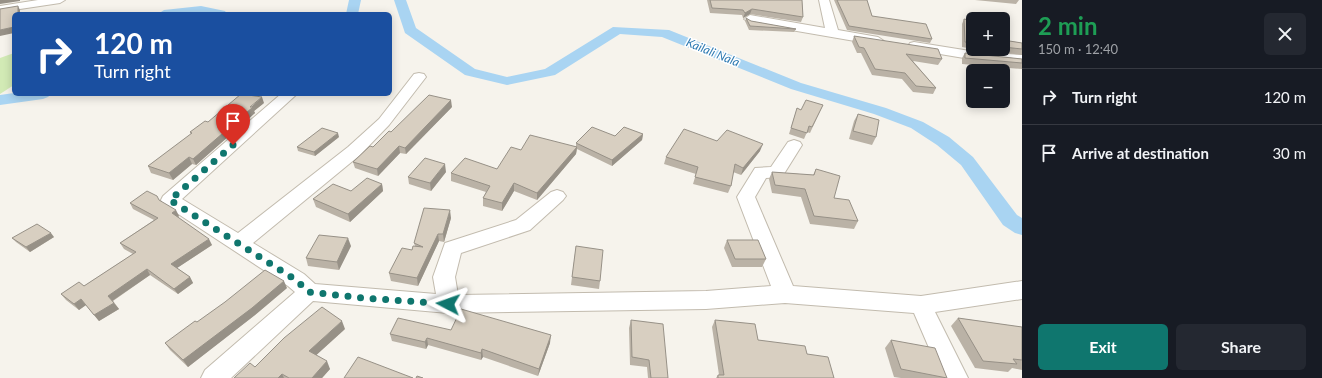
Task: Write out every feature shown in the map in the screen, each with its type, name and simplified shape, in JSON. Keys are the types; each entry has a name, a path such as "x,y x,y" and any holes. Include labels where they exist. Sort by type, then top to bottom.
{"street":[{"path":"0,9 60,0"},
{"path":"824,0 832,32"},
{"path":"750,19 970,55 1022,59"},
{"path":"238,244 354,151 384,122 418,77"},
{"path":"288,96 170,200 296,280 309,292 363,298 448,304 706,300 785,294 921,305 1022,290"},
{"path":"785,294 746,197 761,172 776,173 794,145"},
{"path":"448,304 444,277 452,248 523,225 557,196"},
{"path":"214,378 309,292"},
{"path":"921,305 955,378"}],"green space":[{"path":"12,54 12,86 0,94 0,58"}],"building":[{"path":"710,0 802,0 803,17 752,9 745,13 743,10 712,8"},
{"path":"837,0 867,0 872,16 926,24 932,39 849,26"},
{"path":"18,6 18,12 12,12 12,27 0,30 0,9"},
{"path":"746,18 751,21 796,29 750,26"},
{"path":"964,19 966,19 965,42"},
{"path":"854,36 938,49 942,59 906,54 936,88 916,86 905,73 875,69 864,48 859,47"},
{"path":"1010,41 1022,43 1022,49 1010,48"},
{"path":"965,53 966,56 994,56 1022,59 1022,63 965,58"},
{"path":"429,95 451,100 405,148 399,146 377,169 353,162 370,146 373,147 389,131 391,132"},
{"path":"239,96 262,97 250,107 253,107 193,159 189,157 169,173 148,166 192,133 190,132 205,121 208,122"},
{"path":"806,100 823,105 812,127 809,126 807,133 791,128 797,108 801,110"},
{"path":"858,114 879,120 876,137 853,131"},
{"path":"592,127 615,136 624,127 643,134 612,160 576,143"},
{"path":"322,128 338,133 314,152 297,147"},
{"path":"684,129 717,141 727,130 763,144 743,168 735,164 731,186 695,177 698,167 666,157"},
{"path":"530,135 577,147 537,193 514,183 502,203 483,198 490,186 451,173 465,158 497,169 511,147 521,150"},
{"path":"425,158 445,164 430,183 408,177"},
{"path":"816,169 840,176 834,198 849,200 858,221 814,216 805,189 775,185 772,172 814,175"},
{"path":"367,178 382,184 348,214 313,199 333,184 351,191"},
{"path":"147,191 157,196 159,200 176,210 172,213 209,239 171,264 190,277 174,289 147,269 108,296 114,303 94,315 81,299 74,304 61,294 79,282 84,286 136,252 120,243 158,218 130,203"},
{"path":"424,208 450,210 443,234 438,234 417,278 389,273 402,248 412,250 413,246 423,247 414,243"},
{"path":"37,224 51,233 26,247 12,238"},
{"path":"319,235 348,238 337,262 306,258"},
{"path":"727,240 758,240 766,259 735,259"},
{"path":"576,246 603,250 600,281 572,277"},
{"path":"265,270 284,281 252,308 183,360 165,343 195,321 197,322 225,302"},
{"path":"322,307 342,321 309,351 327,361 312,378 289,378 282,374 278,378 234,378 250,363 255,367 284,338"},
{"path":"461,309 551,335 539,369 482,349 481,353 427,338 425,342 390,334 398,318 451,330"},
{"path":"958,318 1022,327 1022,360 1013,359 1017,364 983,361"},
{"path":"631,320 663,324 668,378 651,378 649,360 632,357"},
{"path":"715,320 755,324 758,340 805,346 807,354 828,357 834,378 718,378 718,375 724,375"},
{"path":"891,340 935,348 947,378 901,369"},
{"path":"358,357 413,378 344,378"}],"waterway":[{"name":"Kailali Nala","path":"352,12 355,0"},
{"name":"Kailali Nala","path":"400,0 410,30 470,72 507,81 550,72 618,30 664,33 796,86 880,111 917,125 943,141 967,161 1010,220 1022,228"},
{"name":"Kailali Nala","path":"182,12 201,10 211,12"},
{"name":"Kailali Nala","path":"0,100 29,96"}],"route":[{"path":"233,145 170,200 296,280 309,292 363,298 448,304"}]}
